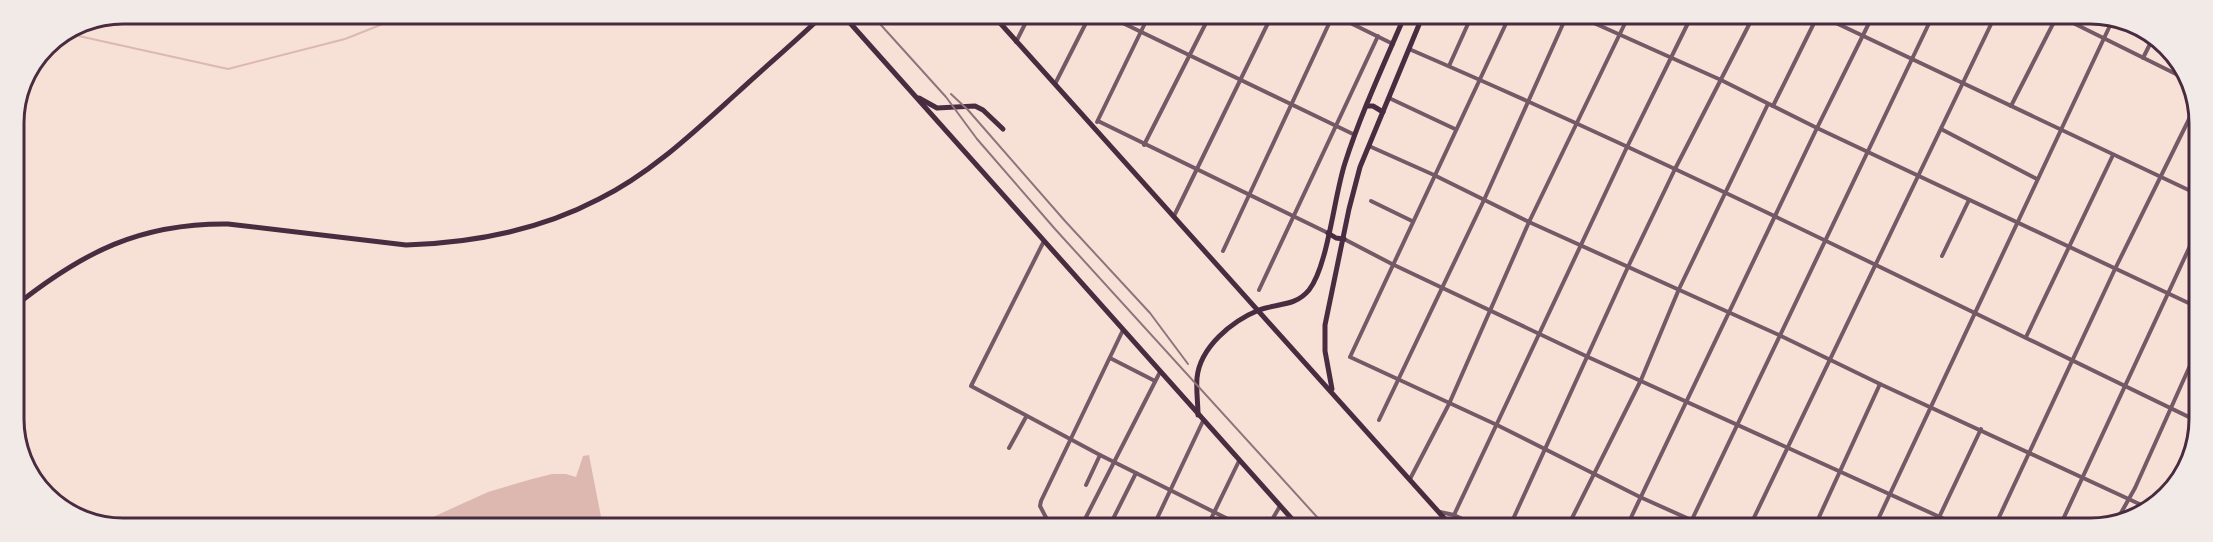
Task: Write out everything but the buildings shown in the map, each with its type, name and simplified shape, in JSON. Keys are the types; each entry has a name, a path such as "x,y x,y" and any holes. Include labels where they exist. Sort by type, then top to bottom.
{"main road":[{"path":"24,299 79,261 121,242 164,228 202,223 228,224 406,245 492,236 526,228 567,214 614,191 667,153 813,24"},
{"path":"850,24 1291,518"},
{"path":"1001,24 1444,518"},
{"path":"1198,415 1197,378 1199,367 1207,350 1229,329 1260,310 1289,304 1308,291 1319,271 1340,179 1354,135 1401,24"},
{"path":"1333,392 1325,351 1324,331 1356,180 1419,24"},
{"path":"912,93 937,108 967,105 979,108 1003,129"},
{"path":"1367,106 1373,106 1383,112"},
{"path":"1328,233 1336,238 1344,239"}],"street":[{"path":"1017,42 1026,24"},
{"path":"1055,84 1085,24"},
{"path":"1125,24 1354,135"},
{"path":"1093,128 1144,24"},
{"path":"1144,145 1206,24"},
{"path":"1174,217 1268,24"},
{"path":"1223,251 1330,24"},
{"path":"1353,24 1393,44"},
{"path":"1449,66 1468,24"},
{"path":"1506,24 1350,358 1497,425 1687,518"},
{"path":"1379,420 1484,200 1563,24"},
{"path":"1597,24 1721,80 1968,200 2189,303"},
{"path":"1410,479 1449,404 1529,222 1625,24"},
{"path":"1454,515 1627,147 1688,24"},
{"path":"1514,518 1628,267 1749,24"},
{"path":"1572,518 1641,380 1679,289 1726,193 1814,24"},
{"path":"1837,24 2189,190"},
{"path":"1631,518 1774,216 1870,24"},
{"path":"1692,518 1929,24"},
{"path":"1754,518 1991,24"},
{"path":"2011,106 2054,24"},
{"path":"2075,24 2177,74"},
{"path":"1879,518 2110,26"},
{"path":"1259,290 1378,36"},
{"path":"2143,58 2150,45"},
{"path":"1409,49 1528,101 1726,193 2189,417"},
{"path":"1388,98 1455,129"},
{"path":"1998,518 2115,269 2189,120"},
{"path":"1098,121 1328,233"},
{"path":"1941,129 2037,179"},
{"path":"1369,146 2139,504"},
{"path":"2026,338 2113,154"},
{"path":"1942,256 1968,200"},
{"path":"1371,201 1412,221"},
{"path":"1344,239 1441,288 1588,357 1943,518"},
{"path":"1044,240 972,387 1070,440 1225,518"},
{"path":"2064,518 2189,249"},
{"path":"1046,518 1040,506 1042,498 1123,330"},
{"path":"1110,358 1155,381"},
{"path":"2121,513 2189,367"},
{"path":"1086,518 1160,372"},
{"path":"1819,518 1880,384"},
{"path":"1009,448 1026,417"},
{"path":"1158,518 1203,421"},
{"path":"1939,516 1981,429"},
{"path":"1086,484 1100,455"},
{"path":"1212,518 1239,460"},
{"path":"1114,518 1136,473"},
{"path":"1274,518 1280,506"},
{"path":"1439,512 1460,518"}],"shaded area":[{"path":"589,455 601,518 431,518 488,492 532,479 552,474 576,477 583,456"}],"waterway":[{"path":"78,36 228,69 345,39 383,24"}],"railway":[{"path":"880,24 946,97 977,139 1055,229 1318,518"},
{"path":"951,94 968,110 1065,221 1150,313 1188,364"}]}
